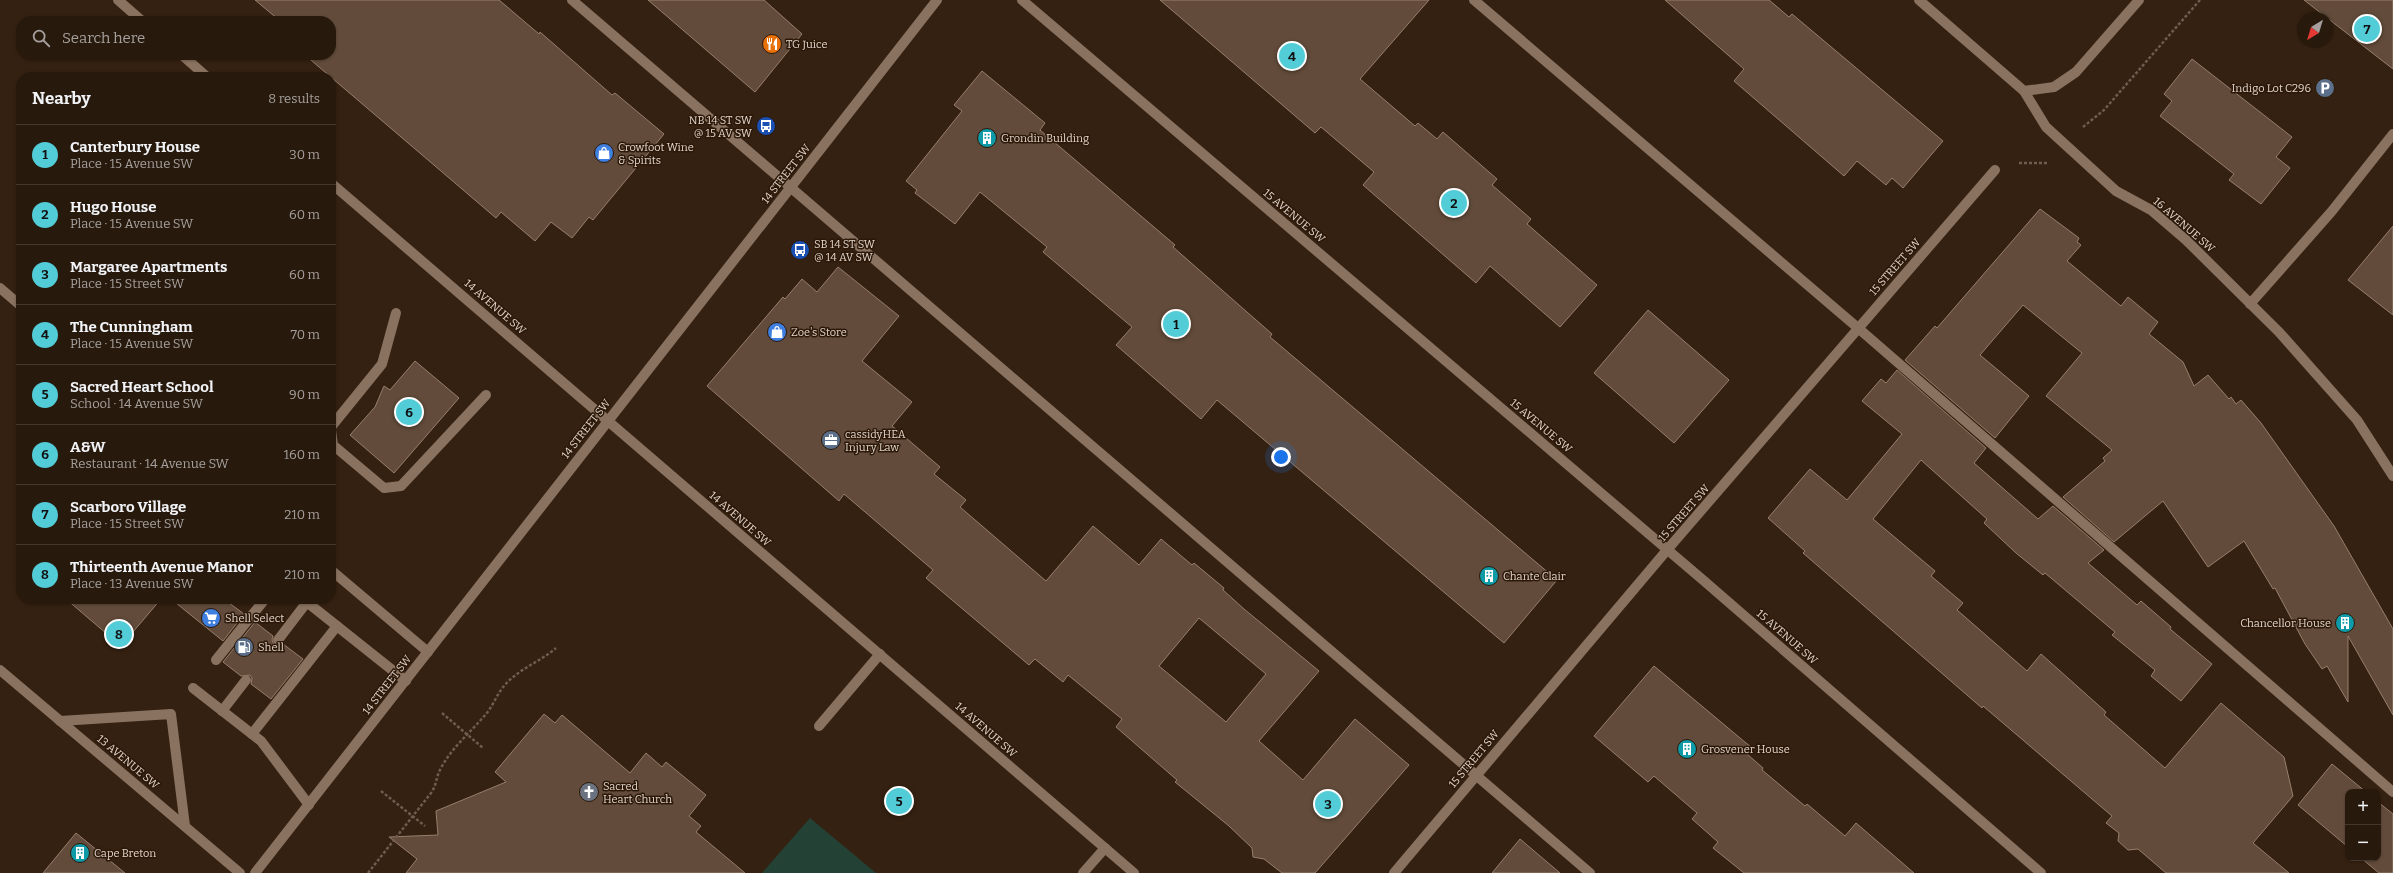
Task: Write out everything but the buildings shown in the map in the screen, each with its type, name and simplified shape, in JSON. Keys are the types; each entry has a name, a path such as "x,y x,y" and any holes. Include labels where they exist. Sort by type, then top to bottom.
{"street":[{"path":"118,0 136,16"},
{"path":"572,0 1477,774 1590,873"},
{"name":"14 STREET SW","path":"255,873 937,0"},
{"name":"15 AVENUE SW","path":"1022,0 1668,550 2041,873"},
{"path":"1474,0 1858,328 2393,792"},
{"name":"16 AVENUE SW","path":"1919,0 2024,91 2046,127 2116,191 2151,210 2186,240 2279,332 2357,420 2393,476"},
{"path":"2024,91 2054,87 2076,72 2139,0"},
{"path":"188,60 202,72"},
{"path":"2250,304 2332,211 2393,134"},
{"name":"15 STREET SW","path":"1394,873 1668,550 1995,170"},
{"name":"14 AVENUE SW","path":"336,187 1134,873"},
{"path":"0,288 16,302"},
{"path":"336,422 382,364 396,313"},
{"path":"336,448 384,488 401,486 486,395"},
{"path":"336,574 428,652"},
{"path":"216,660 261,604"},
{"path":"278,640 303,604"},
{"path":"309,604 406,680"},
{"path":"252,734 337,626"},
{"path":"820,726 880,654"},
{"name":"13 AVENUE SW","path":"0,670 240,873"},
{"path":"222,711 246,680"},
{"path":"193,688 261,741 309,805"},
{"path":"60,721 171,714 185,826"},
{"path":"1083,873 1105,848"}],"path":[{"path":"2082,128 2104,110 2200,0"},
{"path":"1995,170 2019,163 2050,163"},
{"path":"368,873 435,788 440,769 487,713 504,685 525,668 556,648"},
{"path":"442,713 483,748"},
{"path":"381,791 424,826"}],"green space":[{"path":"810,818 876,873 762,873"}],"place":[{"name":"Scarboro Village","path":"2367,29"},
{"name":"TG Juice","path":"772,44"},
{"name":"The Cunningham","path":"1292,56"},
{"name":"Indigo Lot C296","path":"2325,88"},
{"name":"NB 14 ST SW @ 15 AV SW","path":"766,126"},
{"name":"Grondin Building","path":"987,138"},
{"name":"Crowfoot Wine & Spirits","path":"604,153"},
{"name":"Hugo House","path":"1454,203"},
{"name":"SB 14 ST SW @ 14 AV SW","path":"800,250"},
{"name":"Canterbury House","path":"1176,324"},
{"name":"Zoe's Store","path":"777,332"},
{"name":"A&W","path":"409,412"},
{"name":"cassidyHEA Injury Law","path":"831,440"},
{"name":"Chante Clair","path":"1489,576"},
{"name":"Shell Select","path":"211,618"},
{"name":"Chancellor House","path":"2345,623"},
{"name":"Thirteenth Avenue Manor","path":"119,634"},
{"name":"Shell","path":"244,647"},
{"name":"Grosvener House","path":"1687,749"},
{"name":"Sacred Heart Church","path":"589,792"},
{"name":"Sacred Heart School","path":"899,801"},
{"name":"Margaree Apartments","path":"1328,804"},
{"name":"Cape Breton","path":"80,853"}]}
